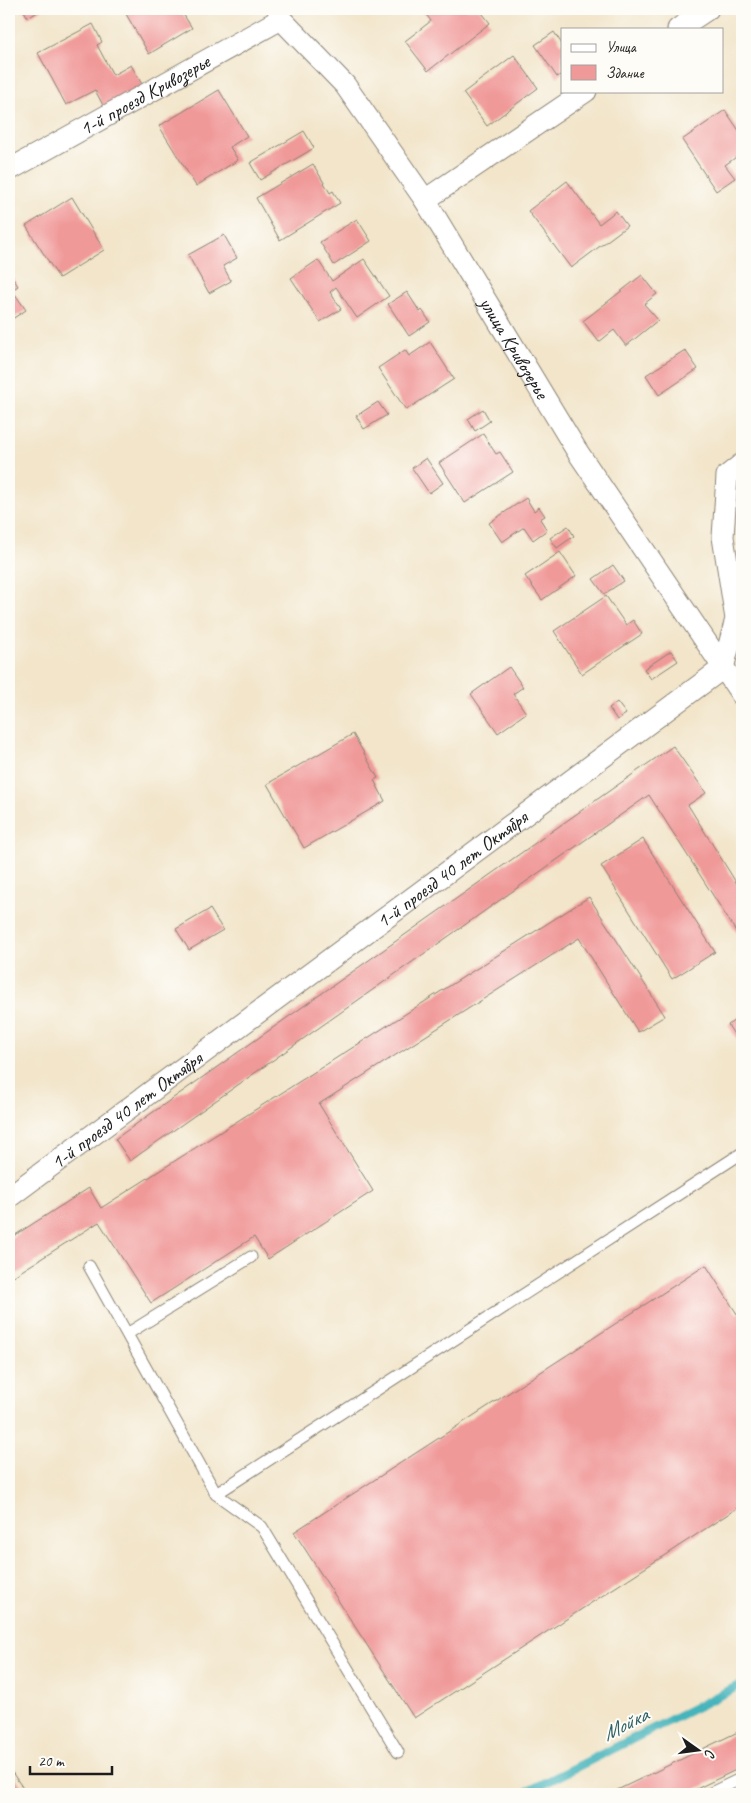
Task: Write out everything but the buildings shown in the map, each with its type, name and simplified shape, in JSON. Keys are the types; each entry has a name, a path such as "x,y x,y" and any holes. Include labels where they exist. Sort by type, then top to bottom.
{"street":[{"path":"680,28 708,9"},
{"name":"1-й проезд Кривозерье","path":"9,170 280,14"},
{"name":"улица Кривозерье","path":"280,14 344,85 426,200 577,452 742,695"},
{"path":"426,200 585,92"},
{"path":"723,668 736,619 723,536 727,476 742,464"},
{"name":"1-й проезд 40 лет Октября","path":"13,1188 723,668"}],"lane":[{"path":"216,1494 742,1153"},
{"path":"127,1334 251,1257"},
{"path":"89,1266 216,1494 262,1527 398,1752"},
{"path":"708,1794 742,1778"}],"waterway":[{"name":"Мойка","path":"523,1794 742,1684"}]}
